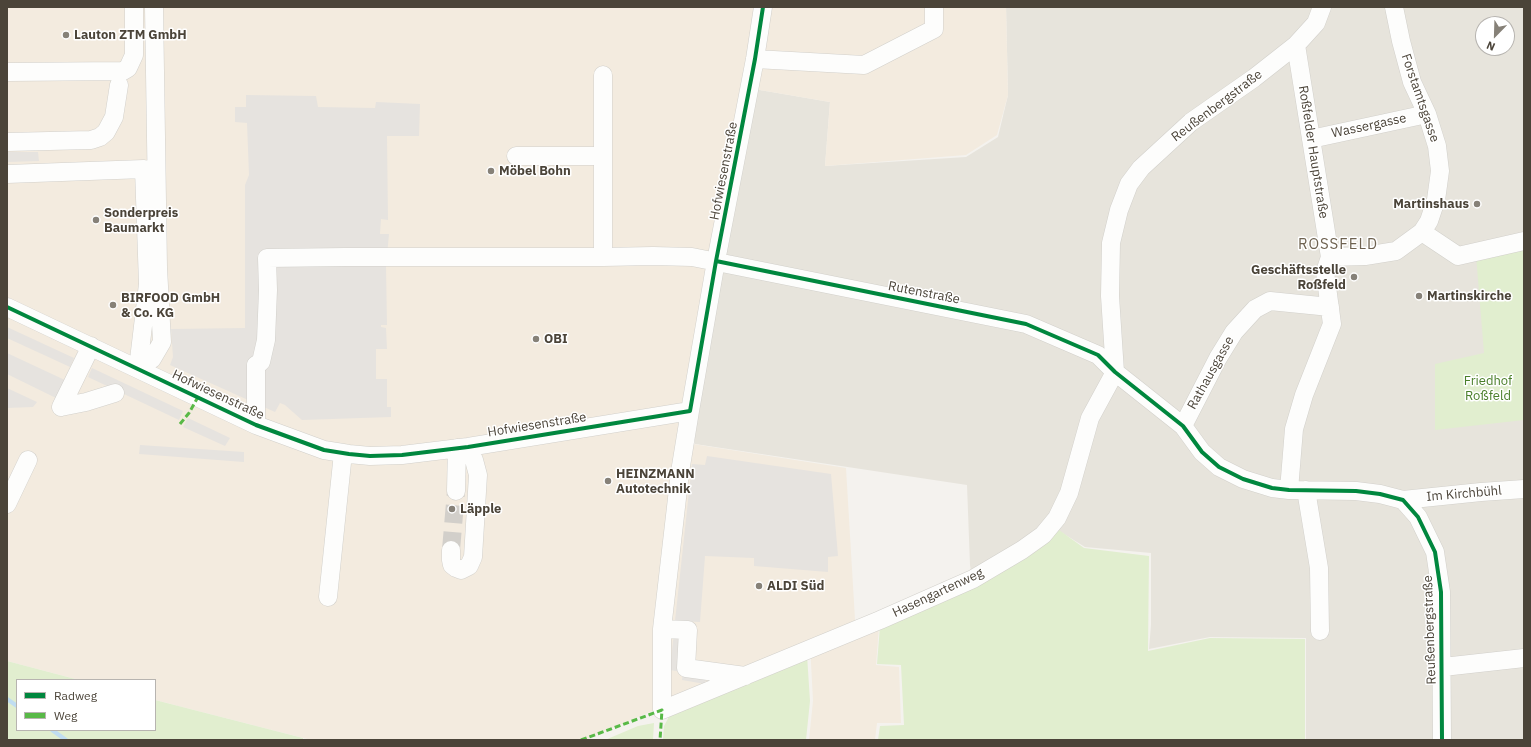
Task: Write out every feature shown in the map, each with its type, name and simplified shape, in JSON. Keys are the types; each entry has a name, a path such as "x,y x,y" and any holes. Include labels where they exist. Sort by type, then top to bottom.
{"street":[{"path":"7,72 123,71 128,68 134,55 134,7"},
{"path":"138,368 152,359 158,352 162,342 158,268 154,7"},
{"name":"Hofwiesenstraße","path":"7,307 256,425 324,450 343,453 370,456 402,455 690,411 716,261 755,59 763,7"},
{"path":"755,59 864,65 934,30 934,7"},
{"name":"Reußenbergstraße","path":"1115,372 1110,296 1111,243 1119,210 1129,184 1141,168 1191,122 1254,78 1296,45 1316,23 1322,7"},
{"name":"Forstamtsgasse","path":"1330,257 1365,256 1396,251 1422,232 1429,221 1436,200 1440,171 1437,146 1426,114 1412,82 1394,7"},
{"name":"Roßfelder Hauptstraße","path":"1296,45 1330,257 1325,272 1332,324 1304,395 1294,429 1298,490 1319,568 1320,631"},
{"path":"602,257 603,75"},
{"path":"7,142 91,140 100,137 106,132 114,117 118,85"},
{"name":"Wassergasse","path":"1311,139 1426,114"},
{"path":"516,156 602,156"},
{"path":"7,174 144,170 148,284 138,368"},
{"path":"1422,232 1458,256 1524,241"},
{"name":"Rutenstraße","path":"256,425 256,365 260,362 266,340 268,290 267,258 692,257 1026,324 1098,355 1115,372"},
{"name":"Rathausgasse","path":"1183,426 1218,358 1234,332 1255,308 1270,301 1330,307"},
{"path":"91,346 61,407 86,402 115,393"},
{"path":"1115,372 1183,426 1202,452 1220,467 1243,479 1272,488 1356,491 1380,494 1403,500"},
{"name":"Hasengartenweg","path":"662,629 662,710 880,620 973,579 1022,550 1043,535 1057,518 1066,499 1090,418 1115,372"},
{"path":"690,411 680,472 662,629 688,630 686,668 746,676"},
{"path":"456,491 462,447"},
{"path":"451,550 452,565 461,570 469,566 473,557 478,476 474,460 462,447"},
{"path":"328,597 343,453"},
{"path":"7,504 28,460"},
{"name":"Im Kirchbühl","path":"1403,500 1524,489"},
{"name":"Reußenbergstraße","path":"1403,500 1418,517 1435,552 1441,592 1443,667 1442,740"},
{"path":"1443,667 1524,658"}],"shaded area":[{"path":"7,7 1006,7 1008,95 997,135 966,155 825,166 830,102 754,89 693,444 846,468 856,636 879,627 876,665 899,667 901,723 877,723 875,740 809,740 813,701 810,644 584,740 311,740 156,700 156,679 75,679 7,661"},
{"path":"1006,7 1524,7 1524,740 1306,740 1306,638 1210,637 1149,649 1151,625 1151,553 1085,547 1048,524 972,577 970,565 967,485 695,444 695,433 754,89 830,102 825,166 966,157 998,137 1008,95"},
{"path":"246,95 316,96 318,107 375,108 376,102 420,104 419,136 387,136 388,220 381,219 380,234 389,234 386,266 387,325 381,325 381,327 386,328 387,349 376,349 376,379 387,379 387,407 391,407 391,417 302,420 285,405 280,403 275,412 170,365 173,357 171,329 245,328 245,185 249,175 247,123 235,122 235,107 246,107"},
{"path":"7,152 38,152 39,161 7,162"},
{"path":"7,327 74,358 70,367 7,338"},
{"path":"7,353 67,381 58,399 7,374"},
{"path":"92,368 183,411 179,420 88,377"},
{"path":"7,388 37,402 33,407 7,408"},
{"path":"188,418 230,438 225,446 183,427"},
{"path":"140,445 244,452 244,462 139,454"},
{"path":"707,456 831,474 838,556 828,557 828,572 754,566 754,558 705,556 700,622 675,621 692,464 705,465"},
{"path":"675,622 696,624 692,662 708,663 705,684 682,680 683,672 670,670"}],"green space":[{"name":"Friedhof Roßfeld","path":"1524,245 1524,420 1435,430 1435,364 1484,353 1476,255"},
{"path":"1055,527 1084,548 1149,556 1148,651 1210,638 1305,639 1305,740 878,740 880,726 904,725 901,665 877,664 880,626"},
{"path":"807,655 810,701 806,740 663,740 664,726 671,713"},
{"path":"7,661 75,679 16,679 16,731 156,731 156,700 303,738 303,740 7,740"},
{"path":"654,723 653,740 605,740 638,726"}],"waterway":[{"path":"7,699 16,705"},
{"path":"53,731 66,740"}],"tunnel":[{"path":"451,550 456,491"}],"marked path":[{"path":"180,424 189,413 198,397"},
{"path":"581,740 662,710 660,740"}],"cycle path":[{"path":"7,307 256,425 324,450 349,454 370,456 402,455 468,447 690,411 716,261 755,59 763,7"},
{"path":"716,261 1026,324 1098,355 1115,372 1183,426 1202,452 1219,467 1243,479 1272,488 1289,490 1356,491 1380,494 1403,500 1418,517 1435,552 1441,592 1442,740"}],"place":[{"name":"Lauton ZTM GmbH","path":"66,35"},
{"name":"Möbel Bohn","path":"491,171"},
{"name":"Martinshaus","path":"1477,204"},
{"name":"Sonderpreis Baumarkt","path":"96,220"},
{"name":"Geschäftsstelle Roßfeld","path":"1354,277"},
{"name":"Martinskirche","path":"1419,296"},
{"name":"BIRFOOD GmbH & Co. KG","path":"113,305"},
{"name":"OBI","path":"536,339"},
{"name":"HEINZMANN Autotechnik","path":"608,481"},
{"name":"Läpple","path":"452,509"},
{"name":"ALDI Süd","path":"759,586"}],"district":[{"name":"ROSSFELD","path":"1338,245"}]}
